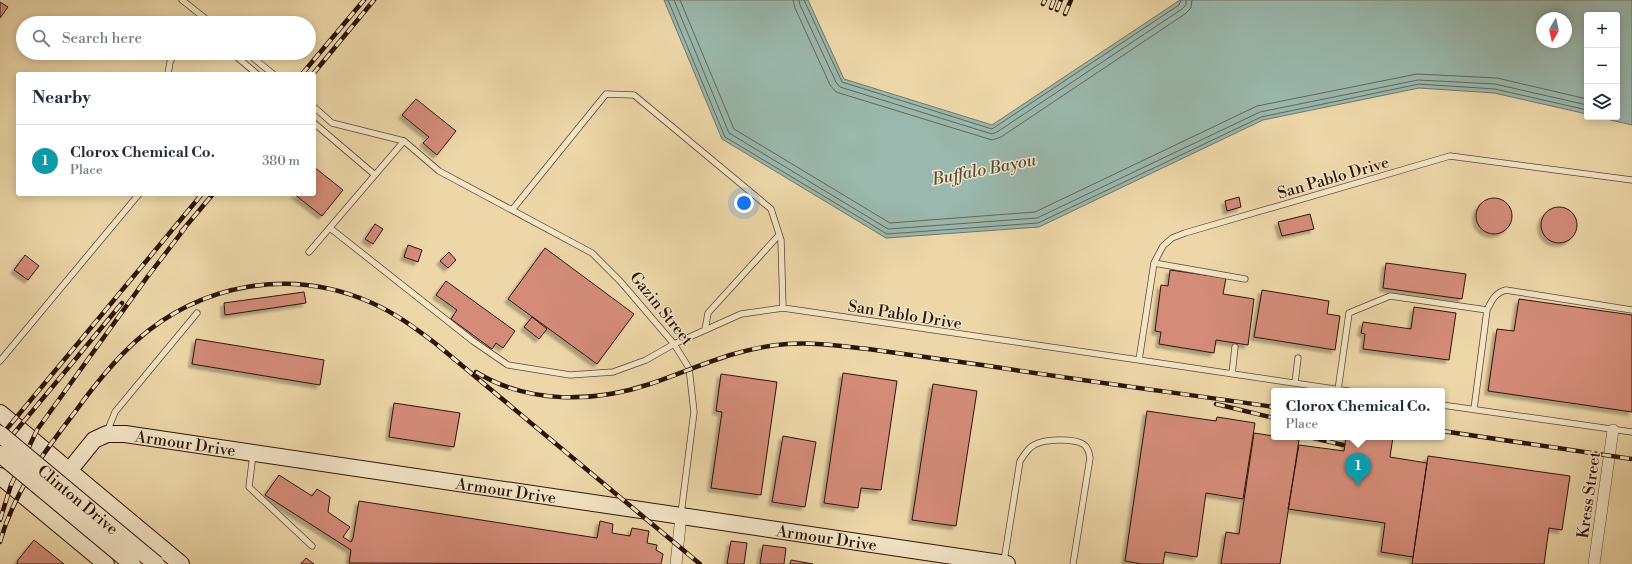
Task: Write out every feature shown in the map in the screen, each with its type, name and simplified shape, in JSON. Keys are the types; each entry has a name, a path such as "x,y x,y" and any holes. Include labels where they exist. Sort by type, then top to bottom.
{"street":[{"path":"0,413 181,564"},
{"name":"Kress Street","path":"1594,564 1614,430"},
{"name":"Clinton Drive","path":"0,434 156,564"},
{"name":"Armour Drive","path":"107,434 125,434 1005,564"},
{"path":"39,508 94,440 107,434"},
{"name":"Clinton Drive","path":"0,454 132,564"},
{"path":"0,476 106,564"},
{"name":"Gazin Street","path":"676,564 681,516"}],"lane":[{"path":"182,0 202,16"},
{"path":"168,72 171,60"},
{"path":"240,60 254,72"},
{"path":"256,60 271,72"},
{"path":"512,210 606,94 634,95 771,209 781,240 783,308"},
{"path":"309,252 404,141 332,123 316,109"},
{"path":"316,125 376,175"},
{"name":"Gazin Street","path":"404,141 439,171 592,253 620,281 674,344 689,368 694,412 681,516"},
{"name":"San Pablo Drive","path":"1139,360 1154,263 1163,246 1172,238 1184,233 1450,156 1632,180"},
{"path":"0,361 137,196"},
{"name":"San Pablo Drive","path":"330,228 467,336 508,365 570,375 613,372 646,360 674,344 741,314 783,308 1326,388"},
{"path":"705,330 708,312 779,235"},
{"path":"1154,263 1245,279"},
{"path":"1474,409 1487,310 1499,292 1506,290 1632,310"},
{"path":"1338,388 1349,313 1390,296 1487,310"},
{"path":"107,434 115,412 197,313"},
{"path":"1232,374 1235,347"},
{"path":"1295,383 1298,358"},
{"path":"1445,405 1632,432"},
{"path":"1005,564 1020,461 1024,454 1033,445 1043,441 1055,440 1081,443 1088,449 1090,458 1073,564"},
{"path":"253,453 249,487 312,546"}],"water":[{"name":"Buffalo Bayou","path":"664,0 808,0 844,79 992,125 1180,0 1632,0 1632,125 1611,120 1620,120 1620,12 1584,12 1584,113 1494,93 1419,88 1263,120 1039,227 886,238 722,139"}],"building":[{"path":"0,2 8,7 0,18"},
{"path":"416,99 456,131 437,155 423,143 429,137 402,115"},
{"path":"316,169 343,190 322,216 297,196 316,196"},
{"path":"1239,197 1241,207 1227,211 1225,201"},
{"path":"1498,198 1507,203 1511,209 1511,223 1507,229 1498,234 1490,234 1481,229 1477,223 1476,212 1481,203 1487,199"},
{"path":"1563,207 1572,212 1576,218 1576,232 1572,238 1563,243 1555,243 1546,238 1542,232 1541,221 1546,212 1552,208"},
{"path":"1310,214 1314,229 1282,236 1278,222"},
{"path":"375,224 383,229 373,244 365,239"},
{"path":"408,245 422,250 418,262 404,257"},
{"path":"545,248 634,314 597,364 508,299"},
{"path":"449,252 456,260 448,268 440,261"},
{"path":"25,255 39,266 28,280 14,270"},
{"path":"1386,263 1466,274 1462,299 1383,288"},
{"path":"1170,270 1226,278 1223,294 1254,299 1248,345 1216,340 1214,353 1159,344 1161,332 1155,331 1161,285 1168,286"},
{"path":"446,281 515,331 503,348 496,343 492,349 451,319 457,310 436,295"},
{"path":"1262,290 1329,301 1327,314 1340,316 1335,350 1254,337"},
{"path":"304,292 306,303 225,315 224,303"},
{"path":"1519,299 1632,315 1632,412 1488,391 1497,329 1514,331"},
{"path":"1414,307 1456,313 1449,360 1363,349 1365,334 1361,333 1363,322 1411,329"},
{"path":"532,317 547,329 539,339 524,327"},
{"path":"196,339 324,360 320,385 192,364"},
{"path":"843,373 897,381 881,490 861,488 858,508 824,503"},
{"path":"721,374 777,382 761,495 711,488 722,412 716,411"},
{"path":"933,384 977,391 956,526 912,520"},
{"path":"394,403 460,413 454,447 389,437"},
{"path":"1147,411 1216,421 1217,417 1255,423 1243,499 1206,493 1197,557 1165,552 1163,564 1142,564 1125,561"},
{"path":"1254,433 1271,436 1271,440 1299,440 1280,564 1221,564 1226,532 1239,534"},
{"path":"783,436 816,442 805,507 772,502"},
{"path":"1346,440 1393,440 1390,457 1427,463 1413,557 1381,552 1385,523 1288,509 1299,445 1344,451"},
{"path":"1428,456 1570,476 1562,530 1549,528 1544,564 1412,564"},
{"path":"279,475 312,496 317,489 330,497 328,512 350,527 343,537 351,542 359,501 597,538 600,521 613,524 612,533 630,536 632,528 649,531 647,543 657,545 656,550 663,554 661,564 349,563 351,550 265,495"},
{"path":"34,540 64,564 17,564 18,560"},
{"path":"731,541 747,543 744,564 727,564"},
{"path":"763,545 786,548 784,564 760,564"},
{"path":"306,558 314,564 301,564"},
{"path":"791,560 813,564 790,564"}],"railway":[{"path":"316,57 364,0"},
{"path":"315,72 374,0"},
{"path":"1043,4 1045,0"},
{"path":"1051,8 1054,0"},
{"path":"1057,10 1061,0"},
{"path":"1065,14 1071,0"},
{"path":"304,72 314,60"},
{"path":"0,437 200,196"},
{"path":"181,232 211,196"},
{"path":"0,520 11,485 37,430 148,276 185,228"},
{"path":"0,542 13,506 41,458 96,384 119,357 136,341 162,321 189,306 218,294 248,287 279,284 311,286 342,292 372,303 405,321 435,343 700,564"},
{"path":"0,450 122,303"},
{"path":"476,372 517,390 539,395 584,397 606,395 650,384 733,354 750,350 787,344 817,344 882,351 1271,407"},
{"path":"1216,404 1271,417"},
{"path":"1445,431 1632,459"},
{"path":"1322,440 1343,445"}],"place":[{"name":"Clorox Chemical Co.","path":"1358,486"}]}
